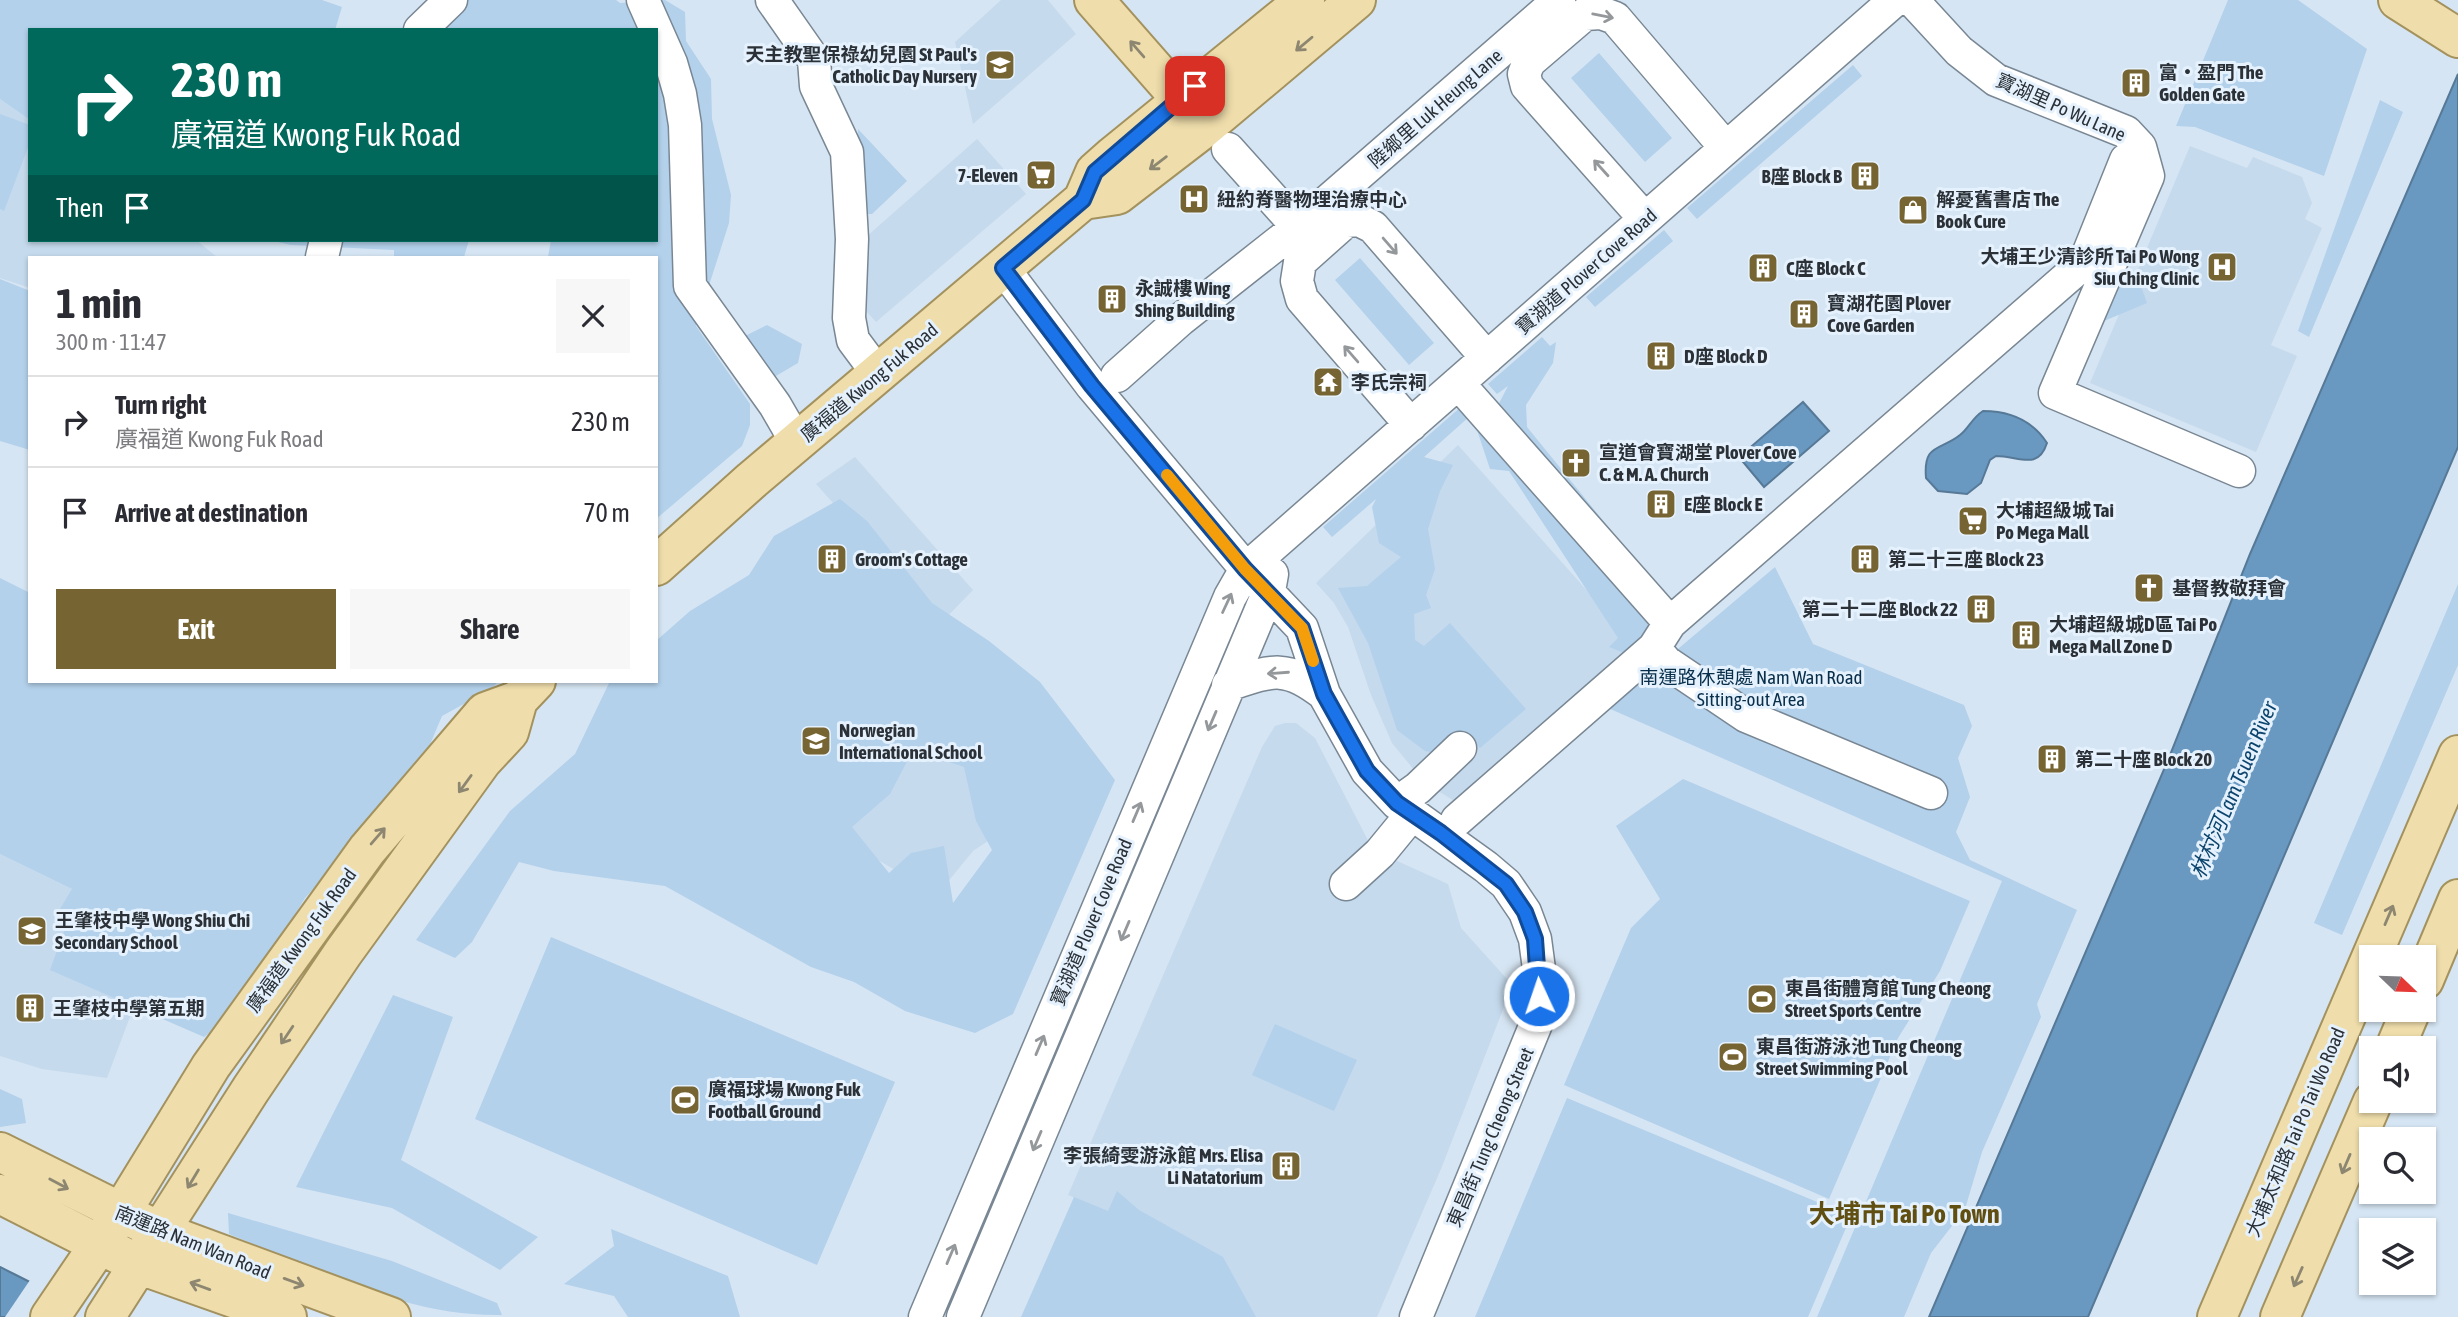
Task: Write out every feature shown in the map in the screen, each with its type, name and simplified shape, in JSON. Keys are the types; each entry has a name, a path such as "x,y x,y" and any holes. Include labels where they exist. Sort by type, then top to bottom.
{"main road":[{"path":"1094,0 1214,141"},
{"name":"廣福道 Kwong Fuk Road","path":"658,564 1083,200 1095,172 1180,99 1305,0"},
{"path":"1083,200 1118,195 1214,141 1356,0"},
{"path":"2398,0 2444,30"},
{"name":"廣福道 Kwong Fuk Road","path":"57,1306 120,1214 211,1066 367,850 485,712 527,690"},
{"name":"廣福道 Kwong Fuk Road","path":"105,1317 251,1089 354,937 482,761 509,732 527,690"},
{"name":"大埔太和路 Tai Po Tai Wo Road","path":"2217,1317 2458,755"},
{"path":"2436,951 2458,899"},
{"path":"2280,1317 2368,1113"},
{"name":"南運路 Nam Wan Road","path":"0,1152 120,1214 161,1232 391,1317"},
{"name":"南運路 Nam Wan Road","path":"0,1194 140,1265 287,1317"}],"street":[{"path":"422,28 450,0"},
{"path":"643,0 655,28"},
{"path":"772,0 814,60 816,86 847,152 852,239 849,317 853,340 879,375"},
{"name":"陸鄉里 Luk Heung Lane","path":"1116,376 1180,320 1298,228 1559,0"},
{"name":"寶湖道 Plover Cove Road","path":"925,1317 1167,742 1230,597 1245,569 1893,2"},
{"name":"寶湖里 Po Wu Lane","path":"1893,2 1996,80 2126,132 2140,147 2148,176 2144,188 2056,393 2239,471"},
{"path":"1645,219 1527,86 1524,74 1529,62 1586,14 1601,13 1615,18 1726,148"},
{"path":"658,34 671,63 682,104 690,286 775,405 797,443"},
{"path":"1214,141 1298,228"},
{"path":"1457,820 2085,262 2126,160"},
{"path":"1411,425 1303,299 1297,281 1300,262 1346,221 1359,220 1373,227 1487,358"},
{"name":"東昌街 Tung Cheong Street","path":"1003,268 1092,386 1245,569 1302,628 1324,694 1367,771 1404,808 1506,884 1525,912 1535,939 1539,996 1536,1024 1416,1317"},
{"path":"1458,383 1662,636 1666,662 1746,716 1931,793"},
{"name":"寶湖道 Plover Cove Road","path":"963,1317 1269,591 1278,541"},
{"path":"1228,685 1288,672 1302,677 1324,694"},
{"path":"1346,884 1380,853 1418,788 1460,748"}],"shaded area":[{"name":"天主教聖保祿幼兒園 St Paul's Catholic Day Nursery","path":"1001,0 1048,0 1076,34 973,124 955,42"},
{"path":"0,99 28,119 28,242 198,242 216,256 28,256 28,287 0,278"},
{"path":"977,139 1026,194 876,322 866,311 866,237"},
{"name":"大埔王少清診所 Tai Po Wong Siu Ching Clinic","path":"2190,146 2247,168 2253,157 2302,177 2312,203 2305,219 2322,228 2271,345 2297,356 2256,452 2090,383"},
{"path":"1458,445 1637,647 1459,804 1424,782 1392,743 1371,695 1348,627 1334,603 1316,583"},
{"path":"855,457 973,590 941,623 816,484"},
{"path":"935,722 1006,829 973,851 941,890 900,873 868,854 601,816"},
{"path":"1296,723 1315,738 1373,850 1448,884 1461,928 1507,979 1504,1007 1441,1169 1377,1317 1176,1317 1113,1214 1068,1195 1262,747 1275,726"},
{"name":"王肇枝中學 Wong Shiu Chi Secondary School","path":"0,854 78,892 140,990 107,1078 42,1069 0,1056"}],"green space":[{"path":"0,0 322,0 342,7 336,28 28,28 28,119 0,99"},
{"path":"440,0 616,0 620,3 665,0 685,12 686,41 711,79 712,119 731,195 729,223 696,326 750,404 750,425 742,446 658,517 658,256 548,256 551,242 658,242 658,28 426,28"},
{"path":"2228,0 2298,0 2367,49 2324,176 2195,127 2176,126"},
{"path":"1599,53 1672,138 1645,162 1571,78"},
{"path":"1853,65 1862,76 1697,219 1687,208"},
{"path":"2380,100 2403,112 2309,337 2298,331"},
{"path":"0,114 28,124 28,147 4,211 0,209"},
{"path":"858,129 907,181 872,214 856,214"},
{"path":"1664,230 1673,241 1595,307 1586,297"},
{"path":"278,242 468,242 464,256 394,256 394,250"},
{"path":"1360,258 1434,343 1409,365 1335,280"},
{"path":"2094,265 2119,266 2142,289 2147,303 2104,321 2093,342 2066,323"},
{"path":"0,279 28,290 28,449 0,441"},
{"path":"767,325 802,344 798,363 769,380 743,337"},
{"path":"1542,337 1550,346 1556,342 1553,363 1526,405 1527,427 1649,577 1653,637 1637,658 1609,647 1618,638 1509,471 1490,469 1477,430 1493,415 1508,386 1497,394 1488,384"},
{"path":"1462,406 1470,416 1424,457 1453,465 1440,491 1428,529 1435,569 1426,595 1431,608 1414,614 1415,640 1424,646 1450,623 1526,709 1480,748 1471,738 1463,758 1425,751 1397,730 1368,643 1338,588 1367,586 1401,557 1379,543 1372,507 1376,499 1332,537 1323,527"},
{"path":"840,499 867,521 932,603 989,641 1040,682 1115,780 1013,1014 975,1033 905,1011 854,982 811,967 665,886 554,871 519,862 472,942 455,958 416,940 510,811 575,754 609,683 658,683 658,639 690,611 749,575 774,536","holes":["913,750 964,767 976,821 992,850 953,903 944,846 911,853 889,873 852,827 890,794"]},
{"name":"南運路休憩處 Nam Wan Road Sitting-out Area","path":"1775,567 1813,644 1964,705 1972,726 1958,758 1970,797 1956,832 1970,860 2077,910 2037,1004 2041,1017 1982,1152 1965,1209 1931,1253 1904,1317 1817,1317 2002,881 1608,708"},
{"path":"0,578 28,592 28,683 497,683 442,716 426,754 399,794 305,898 232,1016 204,1037 50,970 65,929 54,919 72,889 0,854"},
{"path":"2458,584 2458,665 2342,935 2314,923"},
{"name":"東昌街體育館 Tung Cheong Street Sports Centre","path":"1683,779 1970,901 1940,971 1898,1038 1829,1199 1564,1085 1631,928 1660,899 1616,826"},
{"name":"廣福球場 Kwong Fuk Football Ground","path":"551,937 895,1082 817,1265 475,1119"},
{"path":"393,995 453,1017 401,1160 538,1237 500,1270 392,1208 296,1187"},
{"path":"1275,1024 1357,1060 1334,1111 1252,1075"},
{"path":"0,1089 22,1099 26,1123 0,1127"},
{"path":"1567,1098 1851,1216 1808,1317 1475,1317"},
{"path":"1117,1191 1139,1210 1223,1257 1256,1317 1021,1317 1074,1197 1108,1211"},
{"path":"228,1213 392,1261 497,1303 502,1315 466,1314 431,1308 328,1276 229,1234"},
{"path":"611,1229 728,1276 740,1317 628,1317 614,1296 564,1284 614,1246"}],"water":[{"name":"林村河 Lam Tsuen River","path":"2458,74 2458,447 2088,1317 1929,1317 2168,760 2250,554"},
{"path":"1803,402 1829,431 1764,487 1739,457"},
{"path":"1983,411 2020,418 2034,428 2047,443 2043,452 2038,457 2027,460 1996,456 1990,460 1981,483 1967,494 1938,491 1926,478 1930,453 1960,435"},
{"path":"0,1267 14,1274 99,1317 0,1317"}],"pier":[{"path":"30,1280 102,1315 103,1317 5,1317"}],"slow traffic":[{"path":"1167,475 1245,569 1302,628 1313,661"}],"place":[{"name":"天主教聖保祿幼兒園 St Paul's Catholic Day Nursery","path":"1000,65"},
{"name":"富‧盈門 The Golden Gate","path":"2136,83"},
{"name":"7-Eleven","path":"1041,175"},
{"name":"B座 Block B","path":"1865,176"},
{"name":"紐約脊醫物理治療中心","path":"1194,199"},
{"name":"解憂舊書店 The Book Cure","path":"1913,210"},
{"name":"大埔王少清診所 Tai Po Wong Siu Ching Clinic","path":"2222,267"},
{"name":"C座 Block C","path":"1763,268"},
{"name":"永誠樓 Wing Shing Building","path":"1112,299"},
{"name":"寶湖花園 Plover Cove Garden","path":"1804,314"},
{"name":"D座 Block D","path":"1661,356"},
{"name":"李氏宗祠","path":"1328,382"},
{"name":"宣道會寶湖堂 Plover Cove C. & M. A. Church","path":"1576,463"},
{"name":"E座 Block E","path":"1661,504"},
{"name":"大埔超級城 Tai Po Mega Mall","path":"1973,521"},
{"name":"Groom's Cottage","path":"832,559"},
{"name":"第二十三座 Block 23","path":"1865,559"},
{"name":"基督教敬拜會","path":"2149,588"},
{"name":"第二十二座 Block 22","path":"1981,609"},
{"name":"大埔超級城D區 Tai Po Mega Mall Zone D","path":"2026,635"},
{"name":"Norwegian International School","path":"816,741"},
{"name":"第二十座 Block 20","path":"2052,759"},
{"name":"王肇枝中學 Wong Shiu Chi Secondary School","path":"32,931"},
{"name":"東昌街體育館 Tung Cheong Street Sports Centre","path":"1762,999"},
{"name":"王肇枝中學第五期","path":"30,1008"},
{"name":"東昌街游泳池 Tung Cheong Street Swimming Pool","path":"1733,1057"},
{"name":"廣福球場 Kwong Fuk Football Ground","path":"685,1100"},
{"name":"李張綺雯游泳館 Mrs. Elisa Li Natatorium","path":"1286,1166"}],"district":[{"name":"大埔市 Tai Po Town","path":"1904,1214"}],"route":[{"path":"1195,86 1095,172 1083,200 1003,268 1092,386 1245,569 1302,628 1324,694 1367,771 1397,803 1441,833 1506,884 1525,912 1535,939 1539,996"}]}
